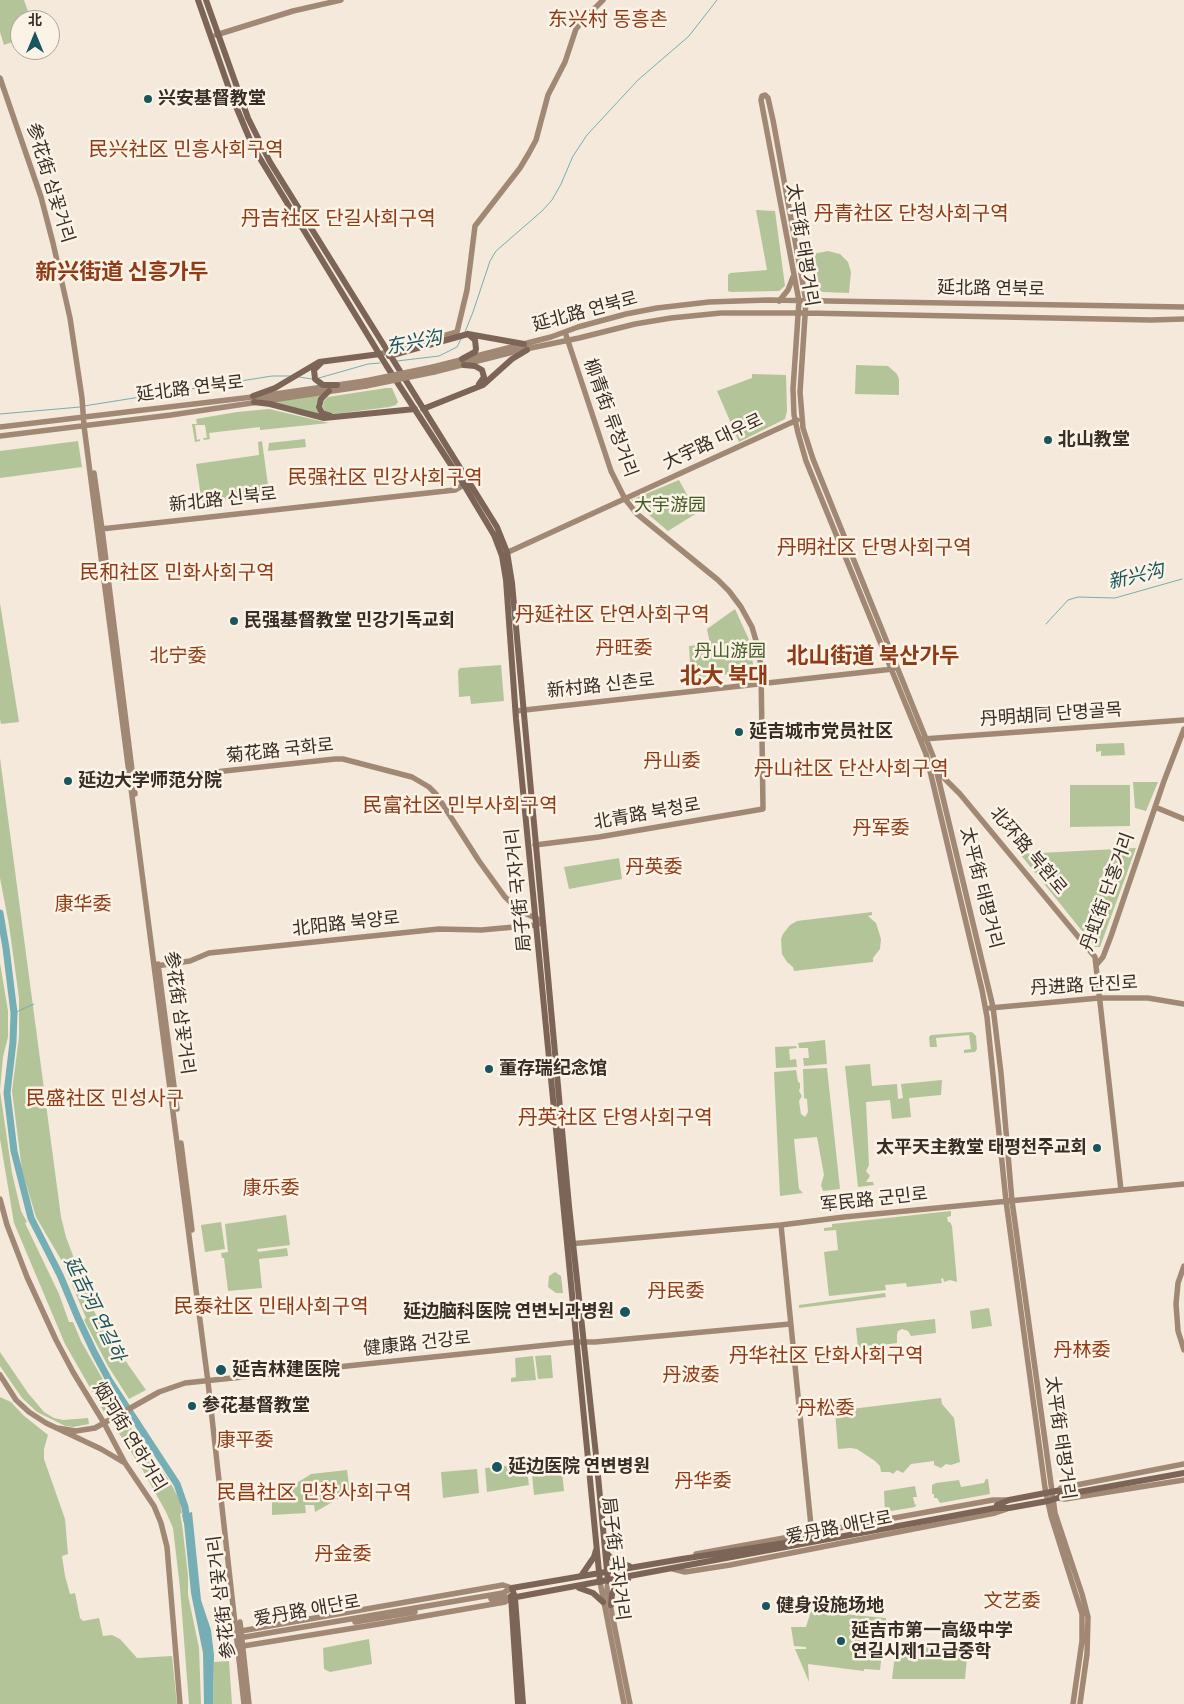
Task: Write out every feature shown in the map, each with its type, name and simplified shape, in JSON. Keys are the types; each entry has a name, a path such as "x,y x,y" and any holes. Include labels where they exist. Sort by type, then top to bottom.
{"main road":[{"name":"局子街 국자거리","path":"198,0 214,35"},
{"name":"局子街 국자거리","path":"206,0 232,97 254,147 385,356 395,365 423,408 504,554 570,1244 576,1342 598,1546 600,1582"},
{"path":"423,408 478,385 484,377 483,372 479,368 463,362 475,352 477,346 475,340 468,334"},
{"path":"337,385 318,383 314,377 314,370 322,363 385,356 468,334 525,347"},
{"path":"423,408 483,385 525,347"},
{"path":"253,399 319,362 368,354 385,356"},
{"name":"局子街 국자거리","path":"385,356 386,365 466,483"},
{"path":"329,391 321,399 319,405 325,415 334,416 414,408"},
{"path":"253,399 324,418 414,408"},
{"name":"局子街 국자거리","path":"519,710 535,845 539,922"},
{"name":"局子街 국자거리","path":"570,1244 584,1341 608,1581"},
{"name":"爱丹路 애단로","path":"513,1598 1184,1471"},
{"name":"爱丹路 애단로","path":"512,1588 1009,1504"},
{"path":"581,1576 594,1557 598,1546"},
{"path":"606,1551 618,1563 632,1567"},
{"path":"611,1605 612,1594 616,1586 624,1580 649,1573 651,1564"},
{"path":"512,1588 523,1704"},
{"path":"570,1588 583,1588 603,1602"},
{"path":"513,1598 518,1704"}],"street":[{"path":"214,35 293,11 341,0"},
{"path":"385,356 457,332 467,290 475,226 520,168 529,153 536,140 548,95 565,62 576,29 603,0"},
{"name":"参花街 삼꽃거리","path":"0,78 41,198 54,243 70,318 100,529 210,1382 249,1704"},
{"name":"太平街 태평거리","path":"894,668 813,459 802,418 800,392 806,301 768,98 765,95 762,96 761,100 799,301 793,383 795,421 806,461 937,771 993,1007 1001,1073 1009,1201"},
{"path":"779,301 788,290 794,275"},
{"name":"延北路 연북로","path":"525,347 600,321 657,308 709,302 806,301 1184,306"},
{"name":"延北路 연북로","path":"0,427 84,416 329,391 434,370 525,347 680,316 733,312 806,312 1151,320 1184,319"},
{"name":"柳青街 류청거리","path":"565,332 611,471 625,499 637,514 718,580 735,598 747,617 757,642 760,659 763,809"},
{"name":"延北路 연북로","path":"0,436 86,425 337,385 365,383"},
{"name":"大宇路 대우로","path":"504,554 802,418"},
{"name":"新北路 신북로","path":"100,529 455,490 466,483"},
{"name":"新村路 신촌로","path":"519,710 894,668"},
{"name":"丹明胡同 단명골목","path":"924,739 1184,720"},
{"name":"丹虹街 단홍거리","path":"1120,1190 1097,964 1102,957 1110,936 1184,729"},
{"name":"太平街 태평거리","path":"924,739 986,1008 1009,1201 1055,1513 1088,1617 1087,1654 1080,1704"},
{"name":"菊花路 국화로","path":"132,781 336,759 343,759 412,777 429,787 439,798 484,868 506,897 520,911 539,922"},
{"name":"北环路 북환로","path":"929,762 960,794 1081,938 1095,957 1097,964"},
{"path":"1155,807 1184,819"},
{"name":"北青路 북청로","path":"535,845 599,837 763,809"},
{"name":"北阳路 북양로","path":"156,966 190,961 205,954 218,952 446,929 481,930 539,922"},
{"name":"丹进路 단진로","path":"986,1008 1099,998 1148,998 1184,1004"},
{"name":"军民路 군민로","path":"570,1244 781,1225 1184,1184"},
{"name":"烟河街 연하거리","path":"0,1199 11,1233 43,1314 73,1372 104,1423 125,1463 154,1506 165,1537 180,1704"},
{"path":"781,1225 812,1536"},
{"path":"1184,1266 1178,1283 1176,1304 1178,1331 1184,1350"},
{"name":"健康路 건강로","path":"57,1428 82,1430 95,1428 151,1396 180,1384 584,1341 595,1342 790,1324"},
{"path":"0,1375 22,1406 36,1417 125,1463"},
{"name":"爱丹路 애단로","path":"1052,1496 1061,1488 1184,1464"},
{"name":"爱丹路 애단로","path":"1052,1496 1066,1500 1184,1480"},
{"name":"太平街 태평거리","path":"1052,1496 1082,1614 1082,1641 1073,1704"},
{"name":"局子街 국자거리","path":"608,1581 607,1589 630,1704"},
{"name":"局子街 국자거리","path":"600,1582 624,1704"},
{"name":"爱丹路 애단로","path":"241,1639 458,1593 502,1585 512,1588"},
{"name":"爱丹路 애단로","path":"241,1639 504,1593 512,1588"},
{"path":"458,1593 460,1600"},
{"name":"爱丹路 애단로","path":"241,1639 504,1597 513,1598"},
{"name":"参花街 삼꽃거리","path":"241,1639 244,1704"}],"green space":[{"path":"0,0 24,0 28,10 10,10 10,43 4,45 0,32"},
{"path":"756,210 775,211 785,286 779,291 731,292 728,291 728,275 730,273 767,270"},
{"path":"828,251 840,254 848,262 851,272 849,293 823,292 814,285 808,255"},
{"path":"856,365 888,366 897,374 899,379 899,395 855,394"},
{"path":"752,374 786,375 787,411 785,419 739,442 717,391 752,378"},
{"path":"392,388 398,402 396,405 335,414 325,412 323,407 324,401 328,397"},
{"path":"321,395 316,404 320,413 318,414 274,402"},
{"path":"269,409 329,423 260,430 260,427 209,433 210,439 204,440 203,438 207,438 205,425 195,425 197,440 200,439 200,441 195,442 192,424 197,424 196,419"},
{"path":"305,439 306,447 268,451 269,443"},
{"path":"78,441 82,467 0,478 0,451"},
{"path":"262,441 268,485 263,485 263,494 202,503 196,464 259,455 258,442"},
{"name":"大宇游园","path":"679,480 697,513 668,531 631,500"},
{"path":"0,603 19,722 1,724 0,719"},
{"name":"丹山游园","path":"735,609 750,642 754,672 691,678 689,646 710,644 707,629"},
{"path":"501,665 504,701 471,704 470,696 459,697 458,671 460,668"},
{"path":"1124,743 1125,755 1101,756 1101,751 1096,752 1096,744"},
{"path":"0,758 61,1217 66,1237 93,1309 103,1329 146,1390 129,1399 108,1366 84,1320 86,1318 63,1263 36,1217 22,1170 12,1091 19,1037 19,998 9,925 0,878"},
{"path":"1133,782 1158,782 1146,811 1135,808"},
{"path":"1070,785 1130,785 1130,826 1070,827"},
{"path":"1136,848 1100,947 1095,947 1020,854"},
{"path":"619,858 622,879 569,889 564,867"},
{"path":"872,912 872,915 868,916 876,923 881,939 880,949 873,958 873,962 794,971 782,954 781,939 783,934 790,925 797,921"},
{"path":"0,963 8,1011 8,1037 3,1057 0,1090"},
{"path":"972,1032 976,1036 977,1049 975,1052 964,1053 964,1050 971,1049 969,1035 936,1038 937,1047 930,1047 929,1037 931,1035"},
{"path":"825,1040 827,1064 804,1066 803,1058 809,1058 808,1048 799,1048 798,1043"},
{"path":"796,1046 797,1048 789,1049 790,1060 796,1059 797,1067 776,1068 775,1047"},
{"path":"870,1064 872,1086 897,1084 898,1099 903,1098 901,1084 942,1080 941,1095 909,1098 911,1117 892,1119 890,1100 866,1102 869,1165 866,1171 870,1176 866,1182 873,1182 874,1185 858,1187 845,1066"},
{"path":"827,1068 840,1189 823,1191 821,1185 824,1175 817,1137 794,1139 799,1189 803,1193 780,1196 774,1072 796,1070 798,1082 800,1083 799,1091 802,1096 799,1101 801,1114 805,1117 808,1112 807,1099 804,1098 803,1069"},
{"path":"0,1091 12,1173 21,1211 27,1222 25,1223 59,1294 69,1322 73,1322 81,1341 119,1408 104,1412 65,1344 14,1223 0,1139"},
{"path":"951,1211 951,1216 947,1217 948,1222 952,1226 957,1282 950,1280 944,1282 943,1278 941,1279 942,1283 907,1287 906,1283 885,1285 886,1290 829,1296 824,1252 838,1250 836,1230 824,1231 824,1228 832,1227 832,1224"},
{"path":"286,1215 290,1245 257,1249 258,1252 287,1248 288,1256 259,1259 262,1288 228,1291 224,1258 222,1258 221,1253 228,1252 225,1224"},
{"path":"221,1222 225,1249 205,1252 201,1225"},
{"path":"555,1272 561,1276 563,1293 556,1293 548,1287 549,1276"},
{"path":"885,1293 886,1297 799,1308 799,1305"},
{"path":"989,1308 992,1326 972,1329 970,1311"},
{"path":"935,1319 936,1333 911,1336 908,1331 902,1329 898,1331 897,1343 858,1348 856,1328"},
{"path":"0,1352 28,1393 44,1412 54,1418 63,1420 88,1418 89,1424 73,1427 65,1426 37,1412 22,1398 0,1366"},
{"path":"551,1355 553,1378 538,1379 535,1356"},
{"path":"533,1356 536,1380 511,1382 511,1378 516,1377 515,1358"},
{"path":"0,1397 11,1402 23,1415 48,1435 44,1449 44,1459 65,1519 68,1554 62,1556 65,1576 70,1594 75,1593 80,1618 83,1621 99,1618 103,1636 112,1635 120,1639 137,1658 172,1656 177,1704 0,1704"},
{"path":"941,1398 942,1404 954,1418 960,1462 951,1465 946,1464 941,1468 934,1465 934,1461 911,1464 903,1473 897,1470 893,1474 881,1472 880,1466 875,1461 857,1449 838,1449 835,1411"},
{"path":"124,1418 169,1480 180,1501 188,1575 188,1595 199,1648 201,1704 189,1704 180,1588 173,1528 142,1469 113,1424"},
{"path":"561,1461 564,1491 534,1495 531,1464"},
{"path":"526,1464 529,1485 487,1492 485,1468"},
{"path":"477,1469 479,1493 443,1498 441,1472"},
{"path":"347,1470 350,1492 315,1512 314,1505 305,1505 306,1513 272,1515 272,1499 311,1474"},
{"path":"988,1479 990,1494 940,1503 932,1494 932,1485 936,1483 959,1480 961,1487 984,1483"},
{"path":"915,1486 917,1497 913,1497 915,1505 917,1504 915,1507 885,1512 884,1491"},
{"path":"811,1611 886,1618 880,1670 864,1669 864,1671 808,1664 809,1682 795,1649 806,1649 806,1647 794,1646 791,1627 806,1627"},
{"path":"369,1639 372,1664 330,1672 324,1669 323,1648"},
{"path":"968,1645 965,1679 892,1679 896,1646"},
{"path":"229,1661 232,1704 213,1704 214,1662"}],"water":[{"path":"192,1512 201,1600 211,1630 214,1655 213,1704 204,1704 203,1653 191,1593 182,1515"}],"waterway":[{"name":"东兴沟","path":"465,332 490,261 496,251 552,200 573,156 587,135 638,80 689,36 717,0"},
{"name":"东兴沟","path":"397,361 439,356 457,347 462,337"},
{"name":"东兴沟","path":"319,378 368,364 380,363"},
{"name":"东兴沟","path":"84,406 272,376 290,376"},
{"name":"东兴沟","path":"299,377 312,379"},
{"name":"东兴沟","path":"0,414 80,407"},
{"name":"新兴沟","path":"1046,624 1068,600 1078,597 1115,598 1182,579"},
{"name":"延吉河 연길하","path":"0,913 14,1013 13,1042 7,1093 14,1151 31,1218 109,1380 177,1484 185,1507 187,1521"},
{"name":"新兴沟","path":"14,1013 34,1004"}],"place":[{"name":"兴安基督教堂","path":"148,99"},
{"name":"北山教堂","path":"1048,440"},
{"name":"民强基督教堂 민강기독교회","path":"234,621"},
{"name":"延吉城市党员社区","path":"739,732"},
{"name":"延边大学师范分院","path":"68,781"},
{"name":"董存瑞纪念馆","path":"489,1069"},
{"name":"太平天主教堂 태평천주교회","path":"1097,1148"},
{"name":"延边脑科医院 연변뇌과병원","path":"625,1312"},
{"name":"延吉林建医院","path":"221,1370"},
{"name":"参花基督教堂","path":"192,1406"},
{"name":"延边医院 연변병원","path":"497,1467"},
{"name":"健身设施场地","path":"766,1606"},
{"name":"延吉市第一高级中学 연길시제1고급중학","path":"841,1641"}],"district":[{"name":"东兴村 동흥촌","path":"608,20"},
{"name":"民兴社区 민흥사회구역","path":"186,150"},
{"name":"丹青社区 단청사회구역","path":"911,214"},
{"name":"丹吉社区 단길사회구역","path":"338,219"},
{"name":"新兴街道 신흥가두","path":"122,273"},
{"name":"民强社区 민강사회구역","path":"385,478"},
{"name":"丹明社区 단명사회구역","path":"874,548"},
{"name":"民和社区 민화사회구역","path":"177,573"},
{"name":"丹延社区 단연사회구역","path":"612,615"},
{"name":"丹旺委","path":"624,649"},
{"name":"北宁委","path":"178,657"},
{"name":"北山街道 북산가두","path":"873,657"},
{"name":"北大 북대","path":"724,677"},
{"name":"丹山委","path":"672,762"},
{"name":"丹山社区 단산사회구역","path":"851,769"},
{"name":"民富社区 민부사회구역","path":"460,806"},
{"name":"丹军委","path":"881,829"},
{"name":"丹英委","path":"654,868"},
{"name":"康华委","path":"83,905"},
{"name":"民盛社区 민성사구","path":"105,1099"},
{"name":"丹英社区 단영사회구역","path":"615,1118"},
{"name":"康乐委","path":"271,1189"},
{"name":"丹民委","path":"676,1292"},
{"name":"民泰社区 민태사회구역","path":"271,1307"},
{"name":"丹林委","path":"1082,1351"},
{"name":"丹华社区 단화사회구역","path":"826,1356"},
{"name":"丹波委","path":"691,1376"},
{"name":"丹松委","path":"826,1409"},
{"name":"康平委","path":"245,1441"},
{"name":"丹华委","path":"703,1482"},
{"name":"民昌社区 민창사회구역","path":"314,1493"},
{"name":"丹金委","path":"343,1555"},
{"name":"文艺委","path":"1012,1602"}]}
